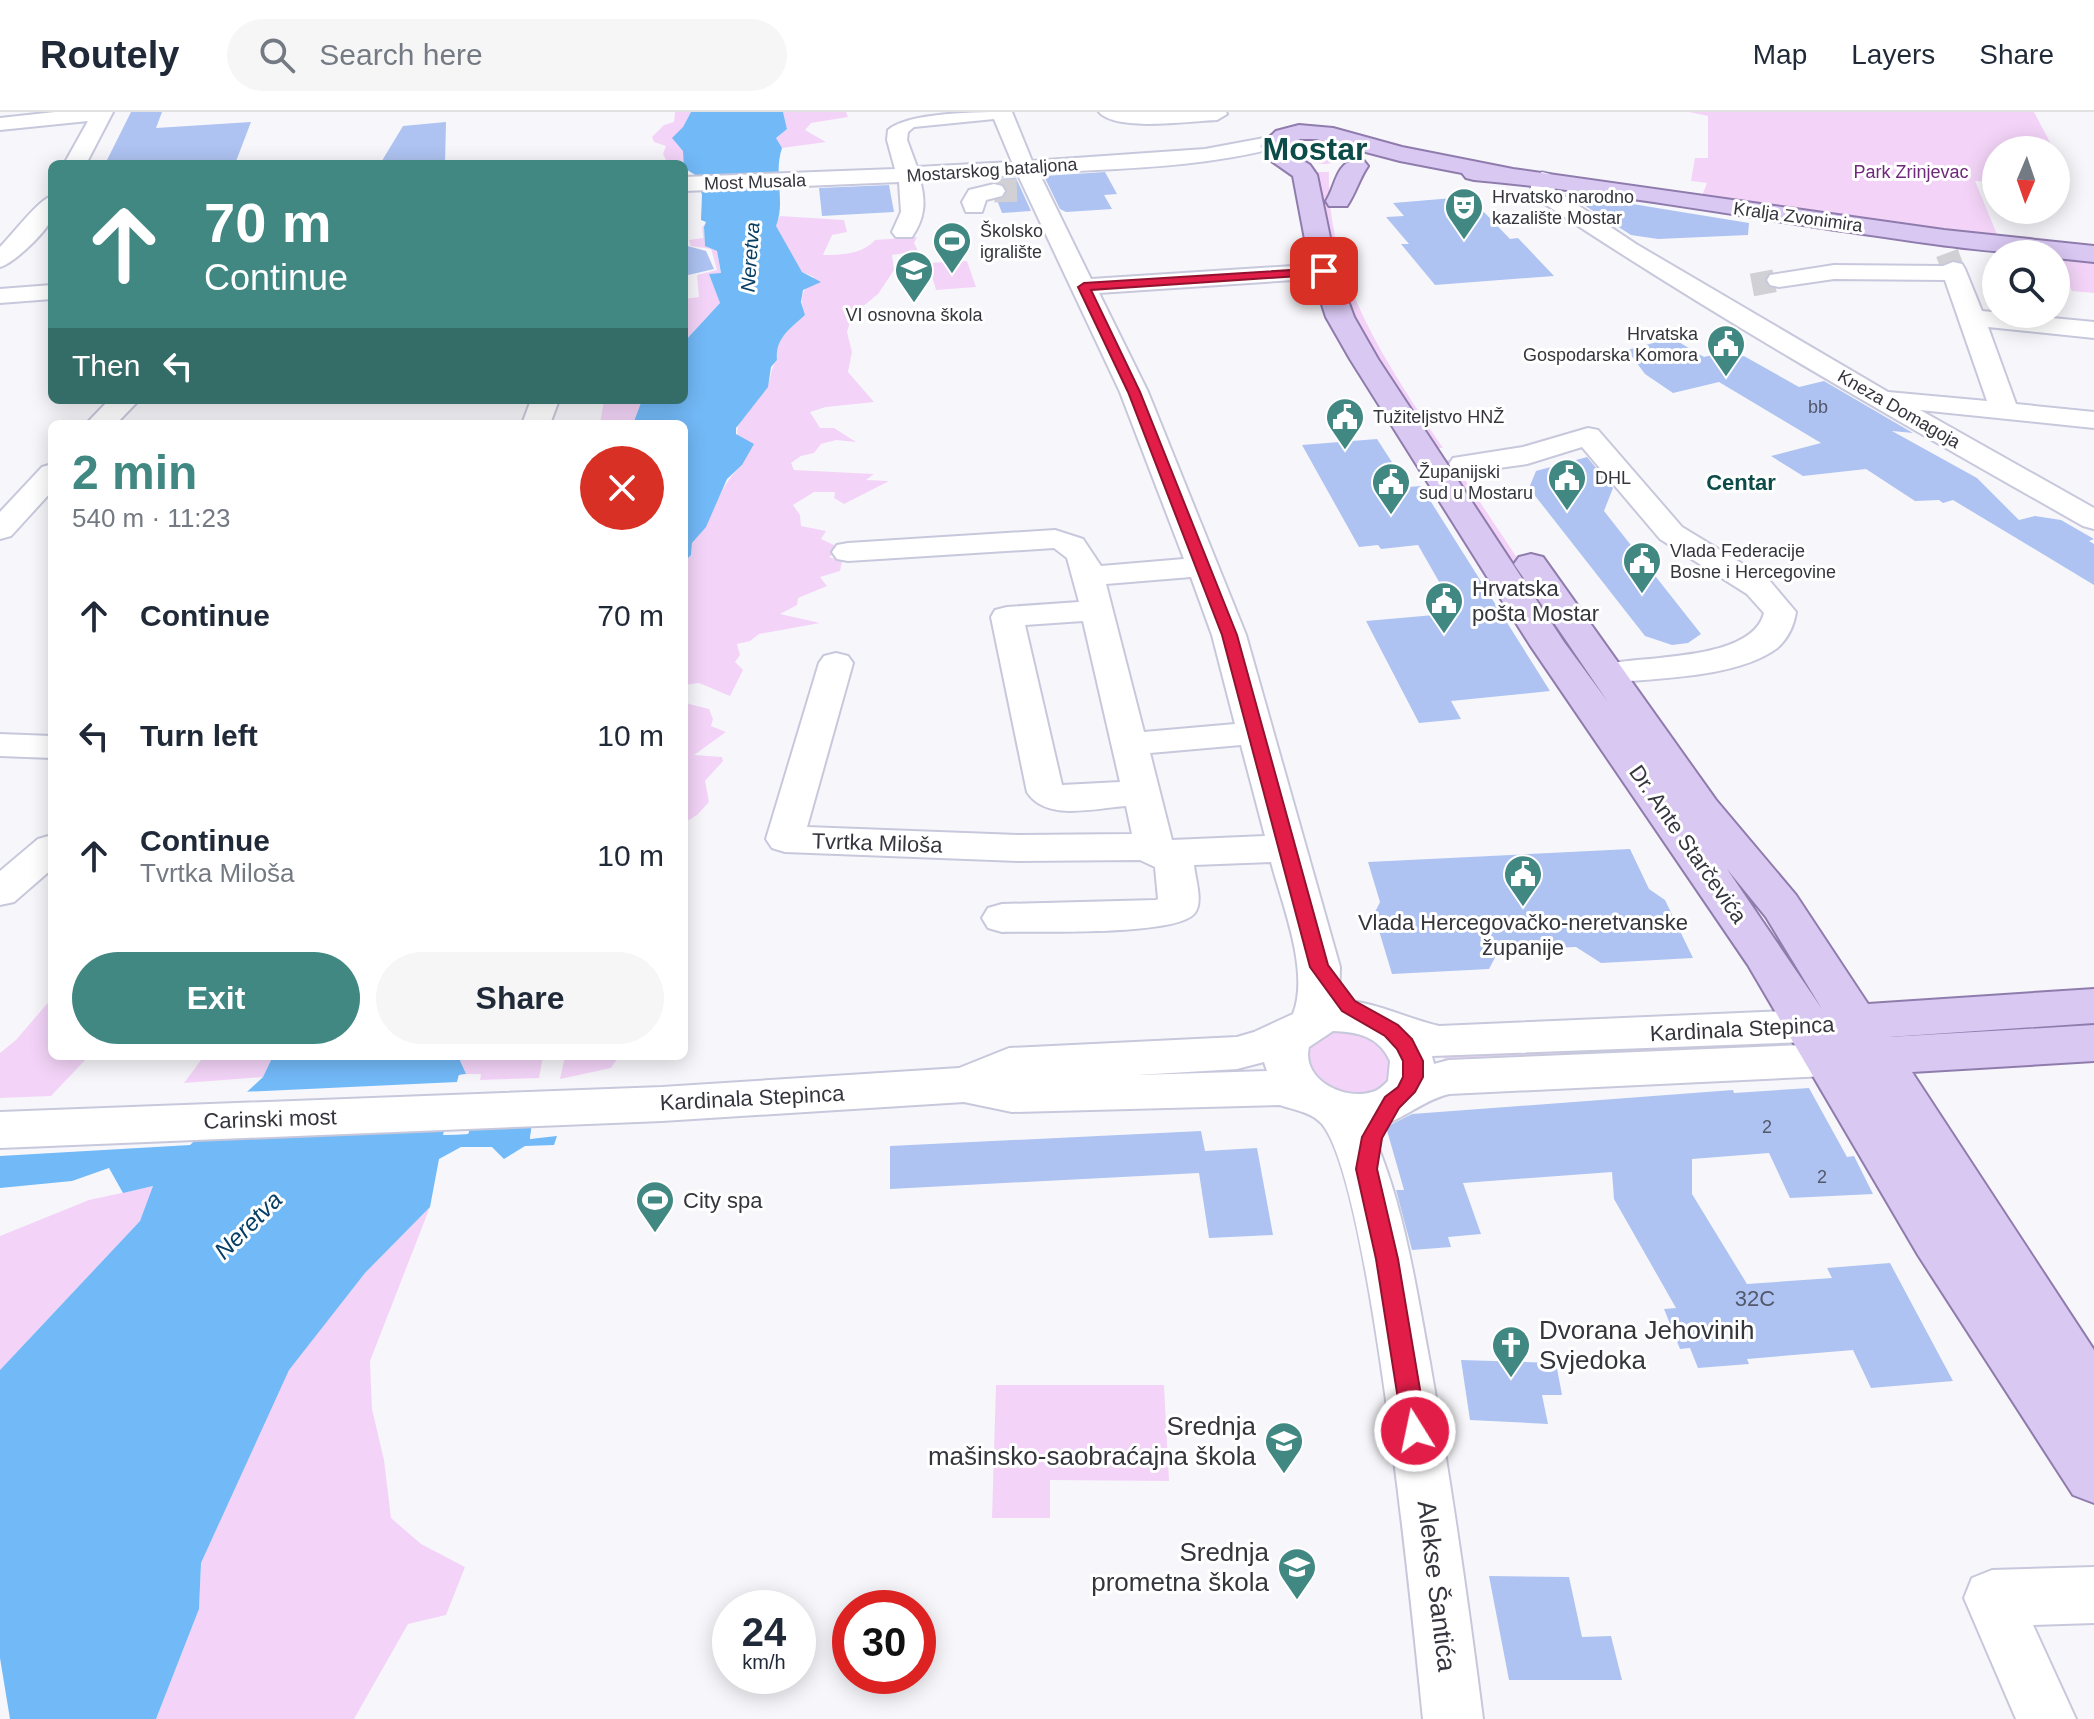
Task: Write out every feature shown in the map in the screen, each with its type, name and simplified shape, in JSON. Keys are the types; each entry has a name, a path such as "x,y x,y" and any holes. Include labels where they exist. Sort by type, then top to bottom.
{"main road":[{"path":"1340,128 1368,136 1377,143 1361,158 1338,134 1296,134 1340,128"},
{"name":"Kralja Zvonimira","path":"1296,134 1361,158 1542,179 1950,258 2094,254"},
{"name":"Dr. Ante Starčevića","path":"1296,134 1318,182 1317,196 1331,209"},
{"name":"Dr. Ante Starčevića","path":"1361,158 1333,190 1331,209 1343,273 1340,317 1364,359 1548,645 1764,954 1841,1041 2094,1399"},
{"path":"1367,314 1463,464 1618,672 1701,809 1781,906 1841,1041"},
{"name":"Kardinala Stepinca","path":"1841,1041 2094,1006"},
{"name":"Dr. Ante Starčevića","path":"1841,1041 1937,1239 2094,1475"},
{"name":"Kardinala Stepinca","path":"1841,1041 2094,1043"}],"street":[{"path":"0,124 103,112"},
{"path":"77,160 103,112"},
{"path":"904,232 911,224 913,210 896,134 902,125 926,118 1002,112 1028,182 1084,287 1134,392 1229,635 1319,967 1318,1004 1288,1044 1286,1058 1289,1073 1299,1088 1324,1103 1364,1110 1398,1098 1413,1077 1413,1061 1405,1045 1382,1026 1349,1006 1319,967"},
{"path":"1109,112 1121,117 1217,114"},
{"name":"Mostarskog bataljona","path":"825,180 907,176 1028,182 1296,134"},
{"name":"Kneza Domagoja","path":"1542,179 1544,192 1628,249 1873,395 2094,520"},
{"name":"Most Musala","path":"688,184 825,180"},
{"path":"974,207 977,195 994,191"},
{"path":"0,260 43,226"},
{"path":"1779,280 1950,258 2004,410"},
{"path":"1084,287 1343,273"},
{"path":"1706,295 1742,288"},
{"path":"0,296 48,292"},
{"path":"1972,318 2094,330"},
{"path":"1873,395 2094,420"},
{"path":"104,420 121,404"},
{"path":"1941,434 1937,423 1939,414 1945,409 1965,407"},
{"path":"1463,464 1527,455 1588,436 1671,533 1758,587 1780,612 1777,629 1762,643 1738,655 1618,672"},
{"path":"0,530 48,477"},
{"path":"848,552 1055,539 1068,541 1081,554 1089,576 1141,793 1164,850 1179,906 1161,914 1002,918"},
{"path":"1089,576 1203,567"},
{"path":"1097,610 1007,617 1045,792 1052,798 1141,793"},
{"name":"Tvrtka Miloša","path":"836,663 785,839 1018,848 1288,848"},
{"path":"1129,744 1256,733"},
{"path":"0,745 48,747"},
{"path":"0,892 48,851"},
{"path":"1304,1026 1330,1015 1382,1026"},
{"name":"Kardinala Stepinca","path":"964,1085 1009,1065 1237,1053 1265,1046 1304,1026"},
{"name":"Kardinala Stepinca","path":"1382,1026 1439,1042 1841,1041"},
{"name":"Kardinala Stepinca","path":"1398,1098 1423,1083 1449,1077 1841,1041"},
{"name":"Kardinala Stepinca","path":"540,1109 964,1085 1012,1095 1280,1088 1324,1103"},
{"name":"Alekse Šantića","path":"1366,1169 1372,1137 1398,1098"},
{"name":"Alekse Šantića","path":"1324,1103 1347,1126 1366,1169 1387,1259 1430,1520 1453,1719"},
{"name":"Carinski most","path":"0,1130 540,1109"},
{"path":"2046,1719 1992,1598 2094,1595"}],"green space":[{"path":"675,112 691,112 683,127 684,160 666,160 663,154 666,146 654,142 652,137 664,125 674,122"},
{"path":"783,112 846,112 848,117 811,123 805,130 826,142 782,148 776,138 787,129"},
{"name":"Park Zrinjevac","path":"1689,112 2034,112 2047,136 1982,136 1982,181 1975,181 1982,198 1982,224 1993,224 1999,240 1982,241 1699,203 1707,183 1691,181 1695,158 1708,158 1708,116"},
{"path":"1314,142 1340,145 1353,154 1333,163 1313,162 1301,155"},
{"path":"1318,172 1329,172 1331,210 1338,247 1364,318 1443,448 1434,448 1376,363 1353,319 1320,202"},
{"path":"780,216 844,220 847,232 832,235 823,255 858,251 875,240 917,237 914,243 918,251 892,255 894,270 878,294 855,313 847,332 852,352 848,372 874,402 826,407 810,412 820,428 834,428 856,442 836,440 821,444 814,453 801,456 791,463 794,470 874,474 866,480 889,481 844,504 834,498 835,492 814,492 793,505 800,515 801,526 826,531 821,539 834,545 837,551 829,557 842,561 840,571 820,577 827,586 798,598 797,605 780,614 820,623 759,634 750,641 737,644 740,655 735,662 743,670 730,696 699,683 688,684 688,558 692,543 701,533 726,483 742,465 737,437 740,423 767,387 781,340 805,315 803,295 814,277 802,272 775,226"},
{"path":"707,222 704,227 705,245 717,251 721,274 710,274 720,303 688,338 688,298 699,297 697,275 717,270 711,249 691,246 689,240 703,238 702,227"},
{"path":"2070,255 2094,258 2094,293 2072,291"},
{"name":"Školsko igralište","path":"967,261 976,287 936,290 928,263"},
{"path":"603,404 640,404 634,420 601,420"},
{"path":"1442,460 1452,460 1567,633 1557,635"},
{"path":"688,703 709,709 713,719 711,726 726,732 694,755 722,757 723,761 705,781 709,802 688,821"},
{"path":"48,1003 48,1060 85,1060 51,1096 0,1098 0,1053 16,1040"},
{"path":"1348,1029 1377,1038 1396,1071 1383,1091 1356,1099 1315,1084 1304,1051 1312,1041 1323,1035"},
{"path":"1749,1042 1754,1052 1448,1064 1441,1054"},
{"path":"201,1060 271,1060 263,1077 184,1083"},
{"path":"460,1060 542,1060 539,1078 480,1080 481,1074 466,1074"},
{"path":"564,1060 616,1060 611,1068 560,1079"},
{"path":"154,1186 140,1221 0,1370 0,1236 89,1200"},
{"path":"430,1207 370,1361 372,1409 384,1460 391,1518 421,1544 465,1567 446,1615 408,1624 354,1719 156,1719 199,1609 201,1563 288,1370 365,1273"},
{"path":"996,1385 1164,1385 1169,1481 1050,1480 1050,1518 992,1518"}],"water":[{"name":"Neretva","path":"691,112 783,112 787,129 776,138 782,148 780,207 776,226 802,272 821,282 803,290 801,302 805,315 781,340 777,360 771,367 768,387 736,428 736,434 754,444 742,465 727,479 706,527 692,543 688,558 688,420 634,420 640,404 688,404 688,338 720,303 709,274 721,273 717,251 705,246 706,222 701,220 702,195 697,176 688,170 688,160 684,160 683,151 672,138"},
{"name":"Neretva","path":"271,1060 460,1060 466,1074 459,1075 444,1135 468,1134 471,1125 532,1123 530,1139 557,1136 554,1145 525,1146 504,1159 492,1147 461,1147 439,1159 430,1207 365,1273 289,1370 201,1563 199,1609 156,1719 10,1719 0,1658 0,1370 140,1221 153,1186 123,1193 109,1168 72,1181 0,1188 0,1156 190,1145 263,1077"}],"pier":[{"path":"470,1074 462,1079 448,1131 465,1130 467,1123 536,1123 534,1135 551,1134 530,1139 532,1124 471,1125 468,1134 443,1135 445,1126 191,1138 241,1092 457,1082 459,1075"}],"building":[{"path":"131,112 162,112 156,128 251,122 237,160 107,160"},
{"path":"446,122 445,160 382,160 403,126"},
{"path":"1105,172 1117,194 1104,195 1112,209 1066,212 1060,209 1044,176"},
{"path":"1016,178 1031,211 1002,213 997,200 1005,198 1008,189 1003,183 990,179"},
{"path":"889,185 894,212 822,216 819,188"},
{"path":"1565,193 1749,223 1748,235 1658,239 1631,235"},
{"name":"Hrvatsko narodno kazalište Mostar","path":"1453,198 1465,211 1482,210 1510,239 1518,238 1554,276 1435,285 1401,244 1409,244 1386,217 1404,216 1393,203"},
{"path":"688,246 706,251 714,269 688,275"},
{"path":"1672,338 1704,357 1728,351 1739,357 1744,356 1799,387 1824,381 1913,433 1892,431 1977,478 2019,520 2035,516 2061,520 2094,539 2089,541 2094,544 2094,585 1953,500 1943,503 1939,500 1915,501 1866,469 1803,476 1771,456 1821,443 1719,382 1673,393 1645,374 1627,350"},
{"name":"Hrvatska pošta Mostar","path":"1377,439 1408,487 1421,486 1550,691 1451,701 1461,719 1419,723 1366,621 1457,613 1418,545 1381,549 1378,545 1359,547 1302,445"},
{"path":"1587,457 1613,488 1604,511 1701,634 1688,643 1672,645 1645,636 1529,488 1536,471"},
{"name":"Vlada Hercegovačko-neretvanske županije","path":"1630,849 1649,889 1665,900 1693,958 1601,963 1576,947 1499,950 1489,969 1392,974 1374,914 1380,902 1368,862"},
{"path":"1809,1088 1847,1157 1854,1156 1873,1194 1790,1198 1769,1153 1692,1159 1692,1194 1747,1284 1832,1278 1827,1268 1890,1263 1953,1381 1871,1388 1853,1350 1747,1359 1749,1364 1698,1368 1690,1348 1680,1349 1664,1309 1676,1308 1614,1199 1612,1172 1463,1183 1481,1234 1448,1237 1451,1247 1412,1250 1396,1190 1404,1190 1386,1127 1412,1114 1733,1090 1734,1093"},
{"path":"1201,1131 1205,1151 1257,1148 1273,1235 1209,1238 1199,1173 890,1189 890,1146"},
{"name":"Dvorana Jehovinih Svjedoka","path":"1461,1360 1556,1363 1562,1395 1542,1395 1548,1424 1470,1420"},
{"path":"1489,1576 1569,1577 1582,1637 1611,1636 1622,1680 1509,1680"}],"tunnel":[{"path":"994,191 1021,190"},
{"path":"1947,253 1953,269"},
{"path":"1752,285 1779,280"}],"place":[{"name":"Hrvatsko narodno kazalište Mostar","path":"1464,241"},
{"name":"Školsko igralište","path":"952,275"},
{"name":"VI osnovna škola","path":"914,304"},
{"name":"Hrvatska Gospodarska Komora","path":"1726,378"},
{"name":"Tužiteljstvo HNŽ","path":"1345,451"},
{"name":"DHL","path":"1567,512"},
{"name":"Županijski sud u Mostaru","path":"1391,516"},
{"name":"Vlada Federacije Bosne i Hercegovine","path":"1642,595"},
{"name":"Hrvatska pošta Mostar","path":"1444,635"},
{"name":"Vlada Hercegovačko-neretvanske županije","path":"1523,908"},
{"name":"City spa","path":"655,1234"},
{"name":"Dvorana Jehovinih Svjedoka","path":"1511,1379"},
{"name":"Srednja mašinsko-saobraćajna škola","path":"1284,1475"},
{"name":"Srednja prometna škola","path":"1297,1601"}],"district":[{"name":"Mostar","path":"1315,149"},
{"name":"Centar","path":"1741,482"}],"route":[{"path":"1324,271 1084,287 1134,392 1229,635 1319,967 1349,1006 1392,1031 1405,1045 1413,1061 1413,1077 1405,1092 1392,1103 1372,1137 1366,1169 1387,1259 1415,1431"}]}
